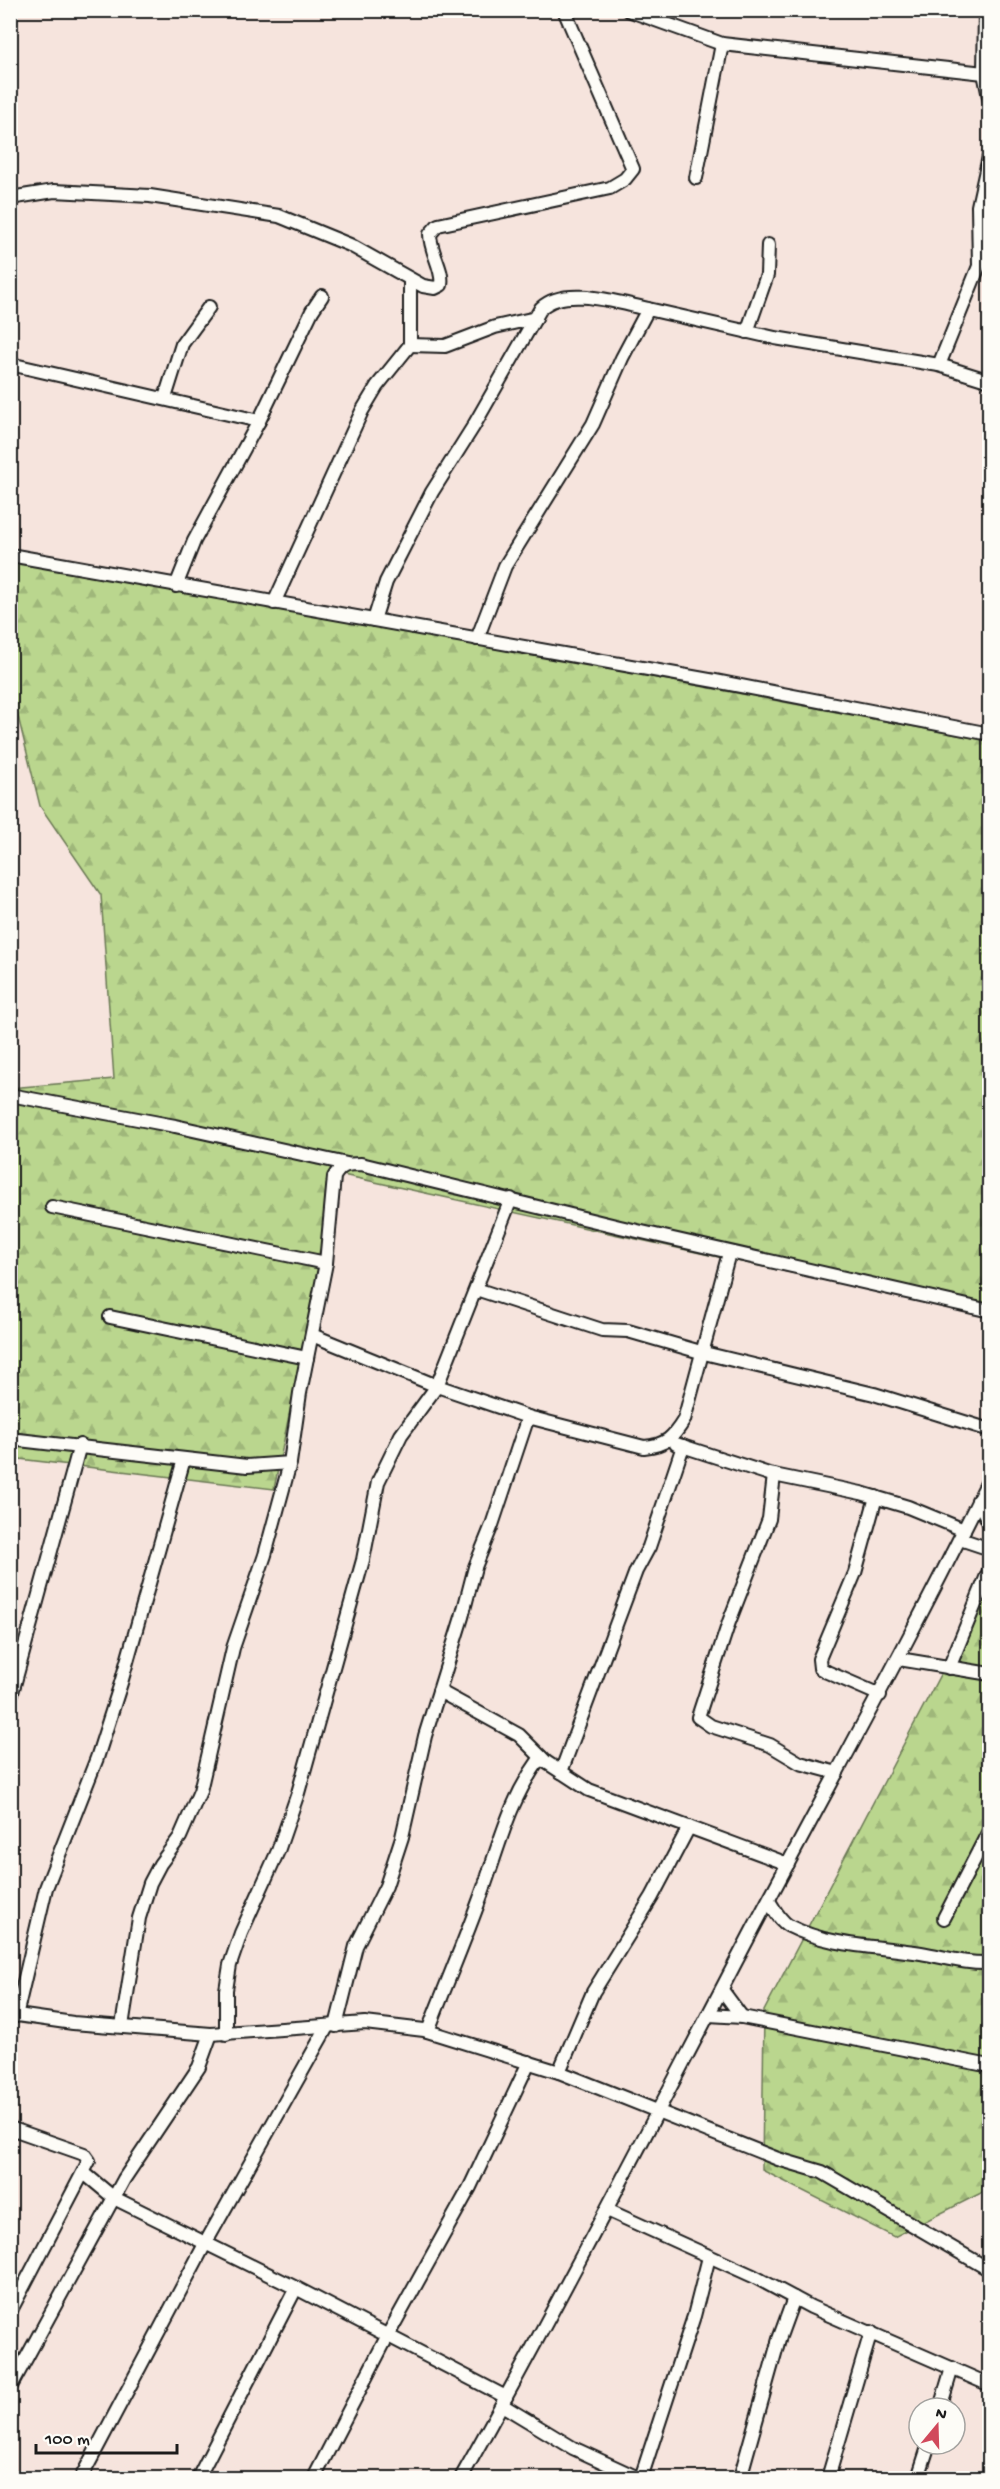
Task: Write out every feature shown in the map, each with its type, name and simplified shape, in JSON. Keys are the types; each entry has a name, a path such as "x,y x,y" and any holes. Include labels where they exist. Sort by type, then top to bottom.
{"street":[{"path":"10,198 54,191 150,196 279,216 350,245 423,286 441,285 443,278 430,248 430,234 438,225 610,188 625,179 633,169 564,10"},
{"path":"628,10 648,14 722,44 984,73"},
{"path":"985,10 984,73 990,102"},
{"path":"696,178 722,44"},
{"path":"939,365 979,266 990,152"},
{"path":"747,332 766,275 768,245"},
{"path":"274,603 362,411 377,387 410,345 410,279"},
{"path":"176,586 195,541 259,421 312,311 322,296"},
{"path":"374,620 386,582 432,492 536,314 546,303 580,297 648,309 747,332 939,365 990,381"},
{"path":"165,398 182,344 208,308"},
{"path":"477,639 505,567 593,424 622,358 648,309"},
{"path":"410,345 445,346 536,314"},
{"path":"10,364 259,421"},
{"path":"10,555 990,734"},
{"path":"10,1095 175,1126 347,1164 361,1164 729,1253 990,1311"},
{"path":"122,2026 140,1918 150,1883 180,1837 200,1791 233,1648 266,1555 290,1463 307,1358 326,1263 334,1177 338,1169 347,1164"},
{"path":"226,2034 226,1990 230,1965 240,1933 278,1851 298,1793 363,1560 378,1482 401,1435 437,1386 511,1200"},
{"path":"52,1207 326,1263"},
{"path":"312,1335 437,1386 528,1417 644,1447 661,1445 669,1441 684,1420 704,1353 729,1253"},
{"path":"476,1288 602,1330 628,1331 704,1353 874,1394 990,1430"},
{"path":"110,1317 307,1358"},
{"path":"81,2478 205,2244 332,2026 356,1946 386,1886 402,1837 411,1789 475,1567 492,1525 528,1417"},
{"path":"10,1438 247,1466 290,1463"},
{"path":"669,1441 774,1475 876,1497 908,1507 990,1549"},
{"path":"10,1700 80,1445"},
{"path":"561,1772 636,1571 648,1547 683,1446"},
{"path":"184,1459 121,1683 97,1758 46,1888 13,2015 211,2034 365,2023 428,2031 559,2072 768,2155 838,2179 917,2230 990,2271"},
{"path":"774,1475 769,1519 729,1622 698,1717 711,1726 770,1745 800,1763 837,1773"},
{"path":"460,2478 607,2210 788,1864 880,1695 990,1477"},
{"path":"876,1497 855,1573 819,1659 820,1668 826,1672 880,1695"},
{"path":"978,1500 990,1525"},
{"path":"949,1668 990,1568"},
{"path":"899,1659 990,1674"},
{"path":"439,1691 519,1735 541,1757 589,1790 788,1864"},
{"path":"428,2031 482,1895 512,1805 522,1783 541,1757"},
{"path":"559,2072 594,1992 656,1889 689,1827"},
{"path":"944,1918 990,1828"},
{"path":"769,1901 788,1925 829,1940 896,1952 918,1953 957,1962 990,1963"},
{"path":"722,1990 742,2016"},
{"path":"709,2015 742,2016 876,2046 990,2066"},
{"path":"10,2388 124,2179 199,2067 211,2034"},
{"path":"314,2478 388,2335 470,2187 529,2062"},
{"path":"10,2128 84,2154 89,2161 10,2312"},
{"path":"84,2173 114,2198 388,2335 504,2401 573,2448 639,2478 694,2316 709,2257"},
{"path":"607,2210 794,2298 990,2385"},
{"path":"198,2478 296,2288"},
{"path":"740,2478 776,2349 794,2298"},
{"path":"828,2478 871,2332"},
{"path":"944,2396 952,2368"},
{"path":"918,2478 925,2456"}],"green space":[{"path":"11,555 989,741 989,1316 338,1174 274,1489 11,1458 10,1088 114,1079 101,895 40,806 11,688"},
{"path":"987,1585 990,1589 989,2189 894,2237 762,2170 764,2011"}]}
